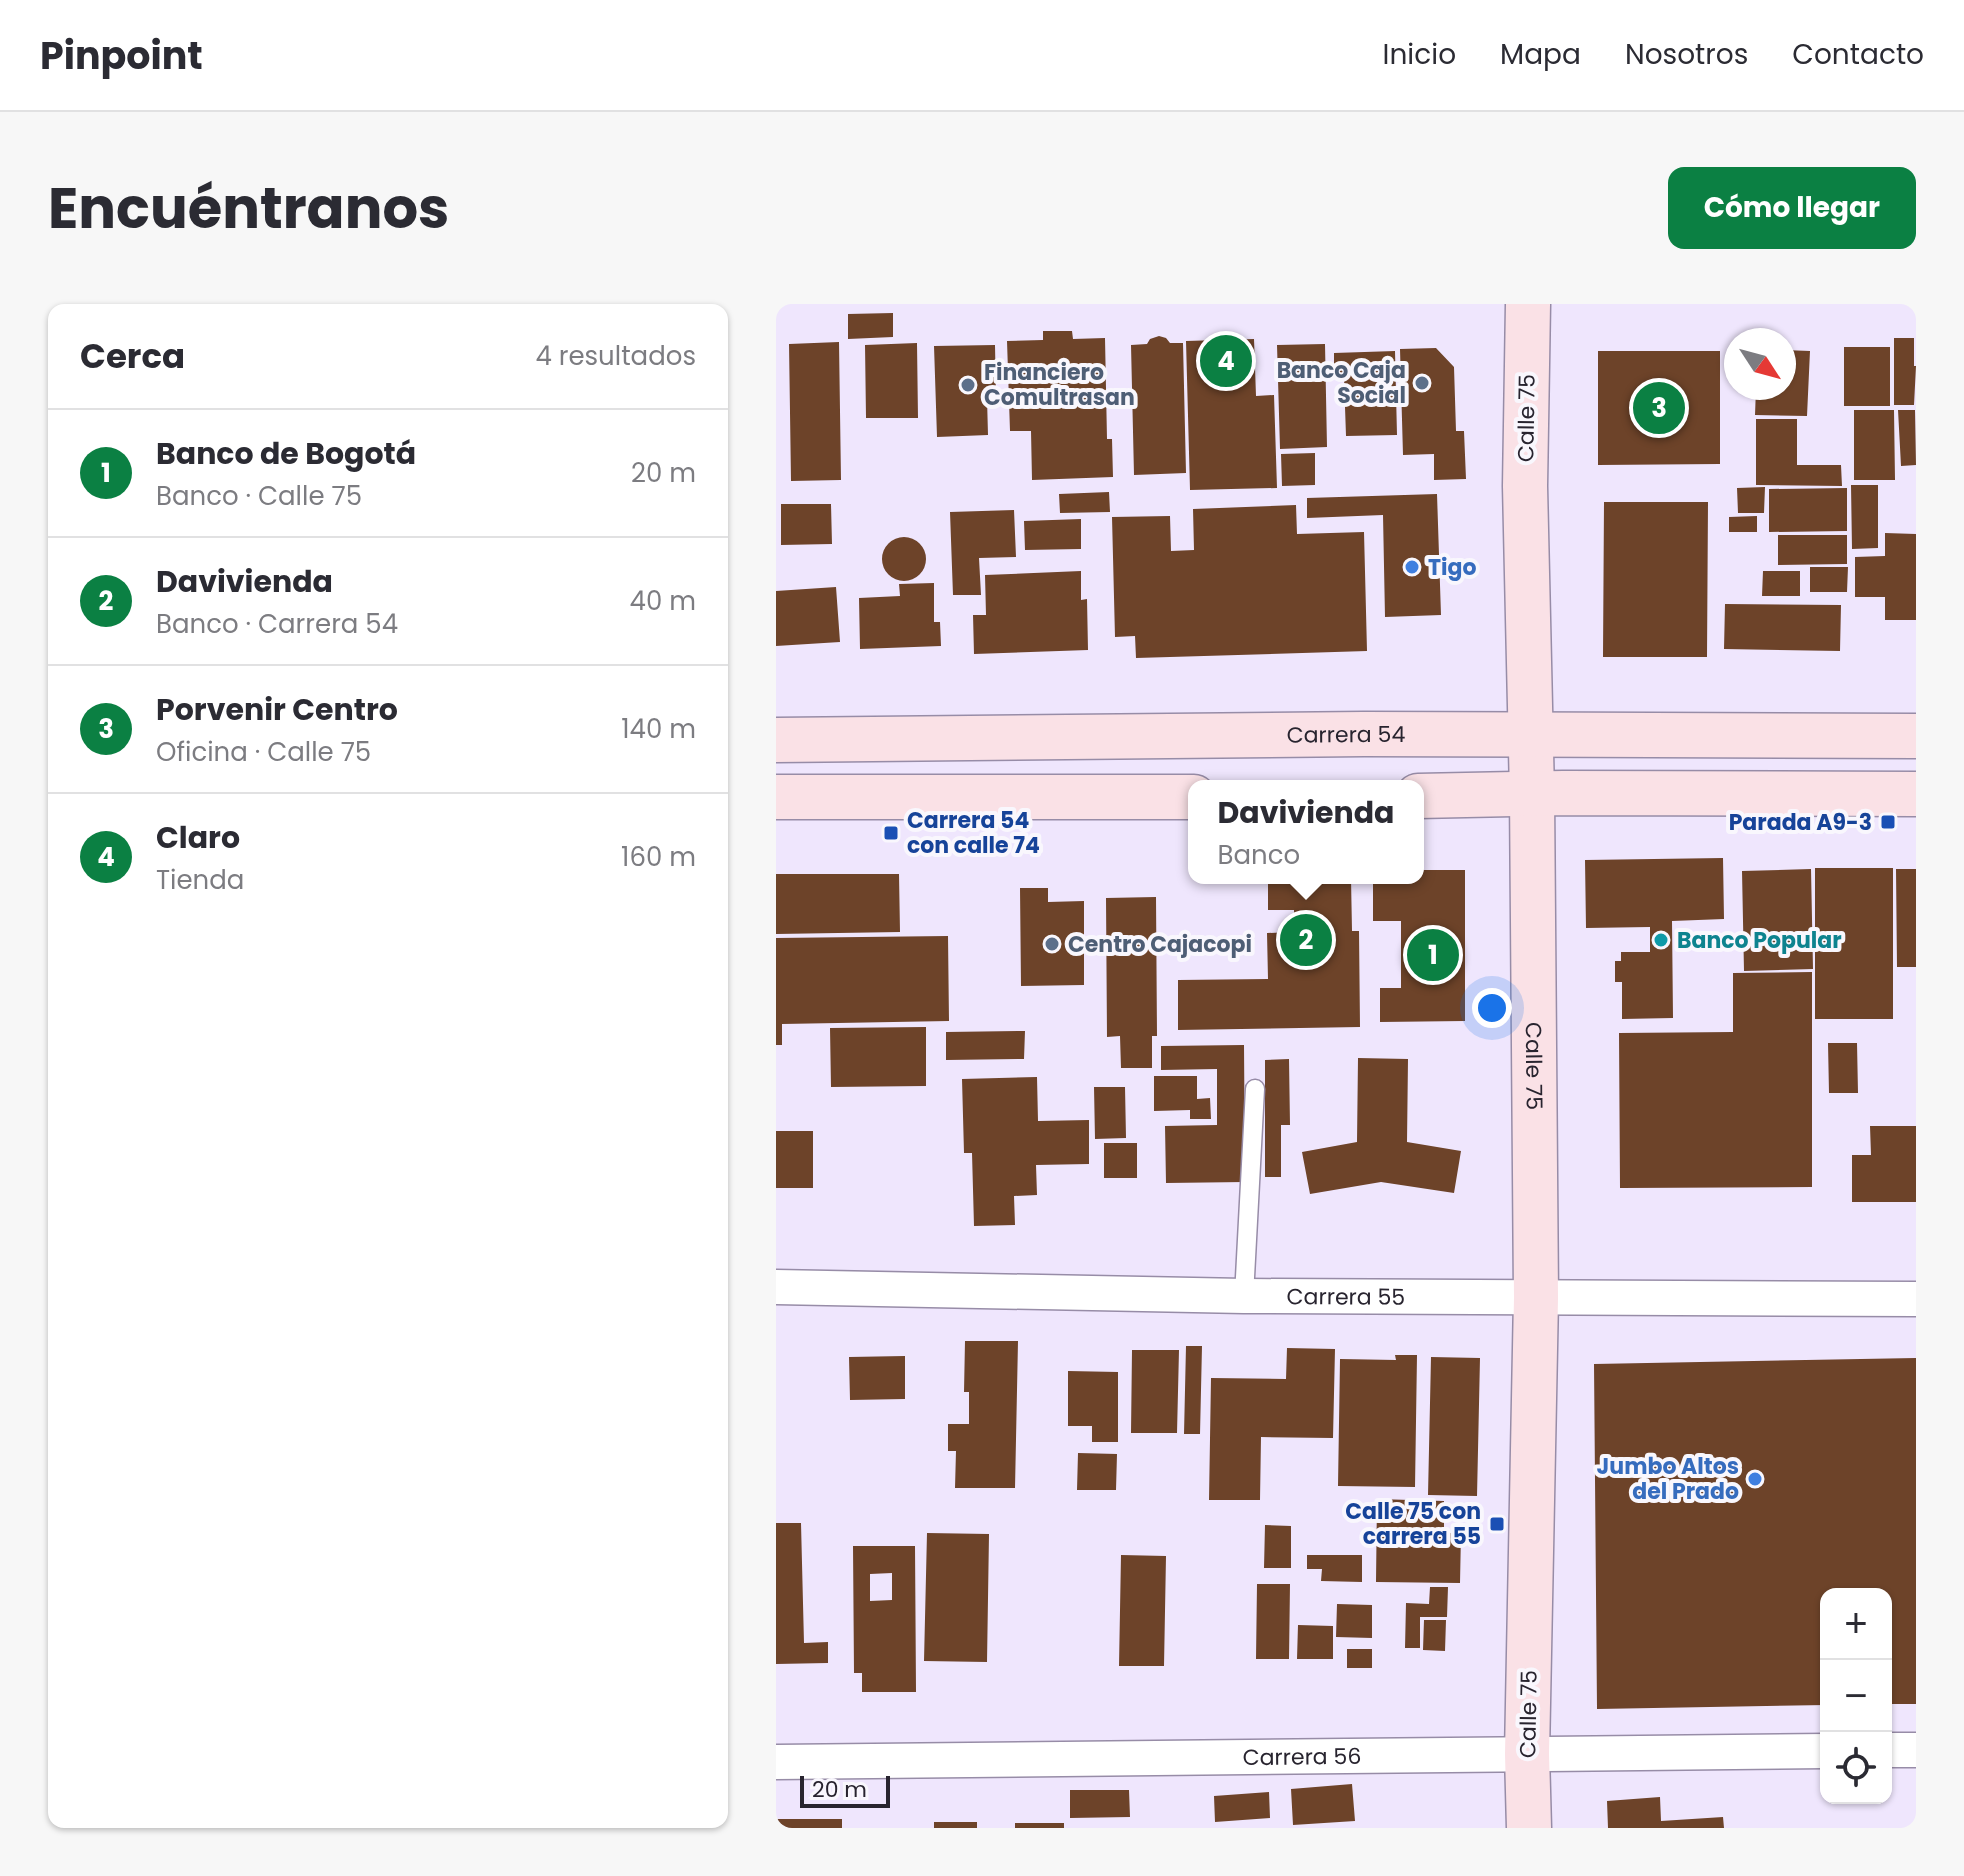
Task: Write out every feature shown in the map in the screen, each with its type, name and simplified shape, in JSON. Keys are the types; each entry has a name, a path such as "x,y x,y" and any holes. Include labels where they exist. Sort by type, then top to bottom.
{"main road":[{"name":"Calle 75","path":"1528,304 1525,486 1532,794 1536,1298 1527,1754 1529,1828"},
{"name":"Carrera 54","path":"776,740 1364,734 1916,736"},
{"path":"1046,737 1048,797"},
{"path":"1424,796 1916,794"},
{"path":"776,797 1188,797"}],"street":[{"name":"Carrera 55","path":"776,1287 1244,1296 1916,1299"},
{"path":"1892,1750 1916,1750"},
{"name":"Carrera 56","path":"776,1762 1820,1751"}],"lane":[{"path":"1244,1296 1255,1089"}],"building":[{"path":"893,313 893,337 848,339 848,314"},
{"path":"1043,331 1072,331 1073,339 1105,338 1107,439 1112,439 1113,477 1032,480 1031,431 1010,431 1007,341 1043,340"},
{"path":"1159,336 1170,343 1183,343 1186,473 1134,475 1131,345 1147,344 1150,339"},
{"path":"1894,338 1914,338 1914,405 1894,405"},
{"path":"1254,339 1256,396 1274,395 1277,488 1190,490 1186,341"},
{"path":"839,342 841,480 791,481 789,344"},
{"path":"917,343 918,418 866,418 865,345"},
{"path":"1325,344 1327,447 1280,449 1277,345"},
{"path":"995,345 996,397 987,398 988,435 937,437 934,346"},
{"path":"1844,347 1890,347 1890,406 1844,406"},
{"path":"1436,348 1454,367 1456,431 1464,431 1466,479 1434,480 1434,454 1403,455 1400,349"},
{"path":"1796,350 1810,351 1807,416 1755,415 1756,400 1796,400"},
{"path":"1395,351 1397,435 1346,436 1344,378 1334,378 1334,353"},
{"path":"1598,351 1720,351 1720,464 1598,465"},
{"path":"1854,410 1894,410 1895,480 1854,480"},
{"path":"1898,410 1915,410 1916,465 1901,466"},
{"path":"1756,419 1797,419 1797,465 1841,465 1842,486 1756,485"},
{"path":"1315,453 1315,485 1282,486 1281,454"},
{"path":"1851,485 1878,485 1878,548 1852,549"},
{"path":"1765,487 1764,513 1738,513 1737,488"},
{"path":"1847,488 1847,531 1769,532 1769,489"},
{"path":"1109,492 1110,512 1060,513 1059,494"},
{"name":"Tigo","path":"1437,494 1441,615 1385,617 1383,515 1307,518 1307,498"},
{"path":"1604,502 1708,502 1707,657 1603,657"},
{"path":"781,504 831,504 832,544 781,545"},
{"path":"1296,505 1297,534 1364,532 1367,651 1136,658 1135,636 1115,637 1112,517 1170,516 1171,551 1194,550 1193,509"},
{"path":"1014,510 1016,557 979,558 981,595 953,595 950,512"},
{"path":"1757,516 1757,532 1729,532 1729,517"},
{"path":"1081,519 1081,549 1025,550 1024,521"},
{"path":"1885,533 1916,534 1916,620 1885,620 1885,597 1855,597 1855,557 1885,556"},
{"path":"1778,535 1847,535 1847,564 1778,565"},
{"path":"904,537 920,543 926,559 920,575 904,581 888,575 882,559 888,543"},
{"path":"1810,567 1848,567 1847,592 1810,592"},
{"path":"1081,571 1081,600 1087,599 1088,650 974,654 973,615 986,615 985,575"},
{"path":"1763,571 1800,571 1800,596 1762,596"},
{"path":"934,583 934,622 940,622 941,646 860,649 859,598 900,596 899,584"},
{"path":"836,587 840,642 776,646 776,591"},
{"path":"1725,604 1841,605 1840,651 1724,649"},
{"name":"Banco Popular","path":"1723,858 1724,919 1672,921 1673,1018 1622,1019 1622,982 1615,982 1615,961 1621,961 1621,952 1650,952 1650,927 1586,928 1585,860"},
{"path":"1815,868 1893,868 1893,1019 1815,1019"},
{"path":"1811,869 1813,969 1744,971 1742,871"},
{"path":"1896,869 1916,869 1916,967 1897,967"},
{"path":"1424,870 1465,870 1465,1021 1380,1022 1380,988 1401,988 1401,921 1373,921 1373,884 1424,884"},
{"path":"776,874 899,874 900,932 776,934"},
{"path":"1268,884 1351,884 1352,931 1359,931 1360,1027 1178,1030 1178,980 1268,979 1267,933 1294,932 1294,910 1268,910"},
{"name":"Centro Cajacopi","path":"1020,888 1048,888 1048,902 1084,901 1084,985 1021,986"},
{"path":"1156,897 1157,1036 1152,1036 1152,1068 1121,1068 1120,1036 1107,1037 1106,898"},
{"path":"948,936 949,1021 782,1024 782,1045 776,1045 776,938"},
{"path":"1812,972 1812,1187 1620,1188 1619,1033 1733,1032 1733,973"},
{"path":"926,1027 926,1086 831,1087 830,1028"},
{"path":"1025,1031 1024,1059 946,1060 946,1032"},
{"path":"1828,1043 1857,1043 1858,1093 1829,1093"},
{"path":"1244,1045 1245,1182 1166,1183 1165,1126 1217,1125 1217,1069 1161,1070 1161,1046"},
{"path":"1358,1058 1408,1059 1407,1142 1461,1151 1454,1193 1381,1182 1310,1194 1302,1152 1357,1142"},
{"path":"1289,1059 1290,1125 1281,1125 1281,1177 1265,1177 1265,1060"},
{"path":"1154,1076 1197,1076 1197,1099 1210,1098 1211,1119 1190,1119 1190,1110 1154,1111"},
{"path":"1037,1077 1038,1121 1089,1120 1089,1164 1036,1165 1037,1195 1014,1196 1015,1225 974,1226 972,1153 964,1153 962,1079"},
{"path":"1094,1087 1125,1087 1126,1138 1095,1139"},
{"path":"1870,1126 1916,1126 1916,1202 1852,1202 1852,1155 1871,1155"},
{"path":"776,1131 813,1131 813,1188 776,1188"},
{"path":"1104,1143 1137,1143 1137,1178 1104,1178"},
{"path":"965,1341 1018,1341 1015,1488 955,1488 956,1451 948,1451 948,1424 969,1424 969,1392 964,1392"},
{"path":"1186,1346 1202,1346 1200,1434 1184,1434"},
{"path":"1287,1348 1335,1349 1333,1438 1261,1437 1260,1500 1209,1500 1211,1378 1286,1379"},
{"path":"1132,1350 1179,1350 1177,1433 1131,1433"},
{"path":"1395,1355 1417,1355 1415,1487 1338,1486 1340,1359 1396,1360"},
{"path":"905,1356 905,1399 850,1400 849,1357"},
{"path":"1431,1357 1480,1358 1477,1496 1428,1495"},
{"name":"Jumbo Altos del Prado","path":"1916,1358 1916,1704 1892,1704 1892,1588 1820,1588 1820,1705 1597,1709 1594,1364"},
{"path":"1068,1371 1118,1372 1118,1442 1092,1442 1092,1426 1068,1426"},
{"path":"1078,1453 1117,1454 1116,1490 1077,1490"},
{"path":"1377,1499 1444,1501 1444,1533 1461,1533 1460,1583 1376,1582"},
{"path":"776,1523 801,1523 804,1643 828,1642 828,1663 776,1664"},
{"path":"1265,1525 1291,1526 1291,1568 1264,1568"},
{"path":"927,1533 989,1534 987,1662 924,1661"},
{"path":"853,1546 915,1546 916,1692 862,1692 862,1673 854,1673","holes":["892,1573 892,1600 870,1601 870,1574"]},
{"path":"1121,1555 1166,1556 1164,1666 1119,1666"},
{"path":"1307,1555 1362,1555 1362,1582 1321,1581 1322,1569 1307,1569"},
{"path":"1257,1584 1290,1584 1289,1659 1256,1659"},
{"path":"1430,1587 1448,1587 1447,1617 1420,1617 1420,1648 1405,1648 1406,1603 1429,1604"},
{"path":"1337,1604 1372,1605 1372,1638 1336,1637"},
{"path":"1424,1620 1446,1620 1445,1651 1423,1650"},
{"path":"1298,1625 1333,1626 1333,1659 1297,1659"},
{"path":"1347,1649 1372,1649 1372,1668 1347,1668"},
{"path":"1352,1784 1355,1821 1293,1825 1291,1789"},
{"path":"1070,1790 1129,1790 1130,1817 1070,1818"},
{"path":"1269,1792 1270,1818 1215,1822 1214,1796"},
{"path":"1660,1797 1661,1821 1723,1817 1724,1828 1608,1828 1607,1801"},
{"path":"776,1819 842,1819 842,1828 776,1828"},
{"path":"934,1822 977,1822 977,1828 934,1828"},
{"path":"1015,1823 1064,1823 1064,1828 1015,1828"}],"place":[{"name":"Claro","path":"1226,361"},
{"name":"Banco Caja Social","path":"1422,383"},
{"name":"Financiero Comultrasan","path":"968,385"},
{"name":"Porvenir Centro","path":"1659,408"},
{"name":"Tigo","path":"1412,567"},
{"name":"Parada A9-3","path":"1888,822"},
{"name":"Carrera 54 con calle 74","path":"891,833"},
{"name":"Davivienda","path":"1306,940"},
{"name":"Banco Popular","path":"1661,940"},
{"name":"Centro Cajacopi","path":"1052,944"},
{"name":"Banco de Bogotá","path":"1433,955"},
{"name":"Jumbo Altos del Prado","path":"1755,1479"},
{"name":"Calle 75 con carrera 55","path":"1497,1524"}]}
